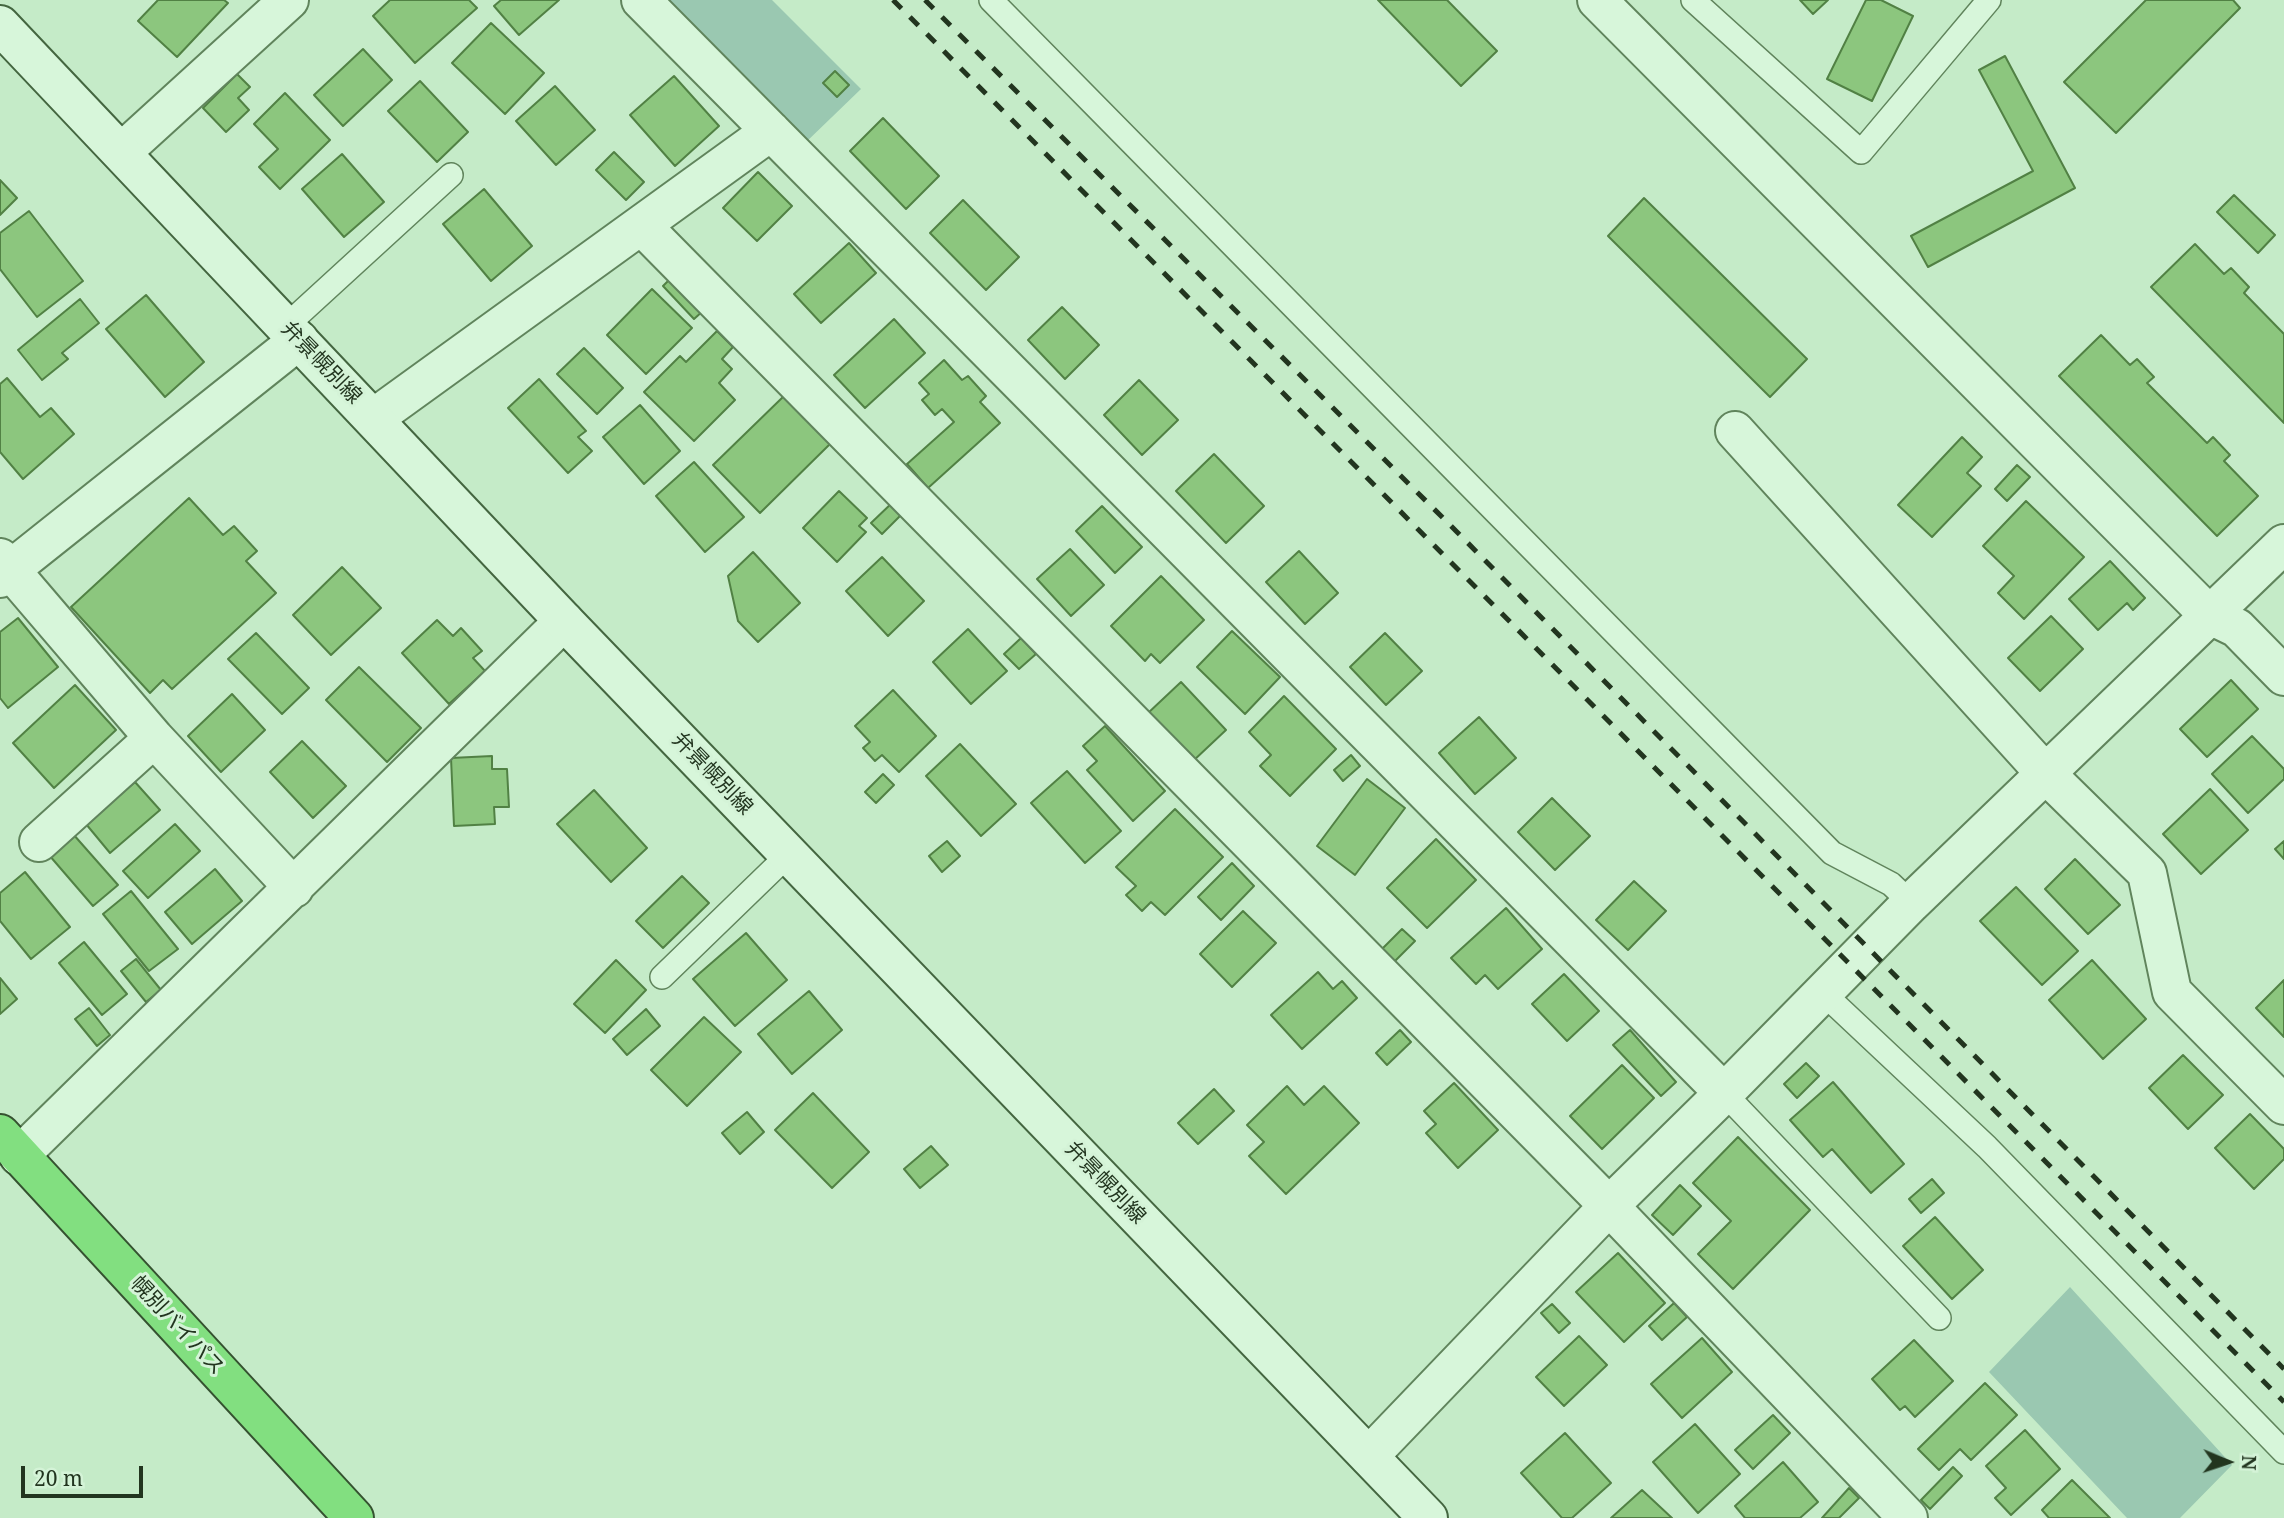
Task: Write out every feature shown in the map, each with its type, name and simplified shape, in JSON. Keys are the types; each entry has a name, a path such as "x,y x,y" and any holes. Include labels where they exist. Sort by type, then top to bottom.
{"highway":[{"name":"幌別バイパス","path":"10,1145 354,1518"}],"street":[{"path":"122,152 289,0"},
{"path":"640,0 1724,1093"},
{"path":"1597,0 2207,614 2237,628 2284,676"},
{"name":"弁景幌別線","path":"0,25 564,621 1428,1518"},
{"path":"374,418 771,131"},
{"path":"641,225 1609,1206 1908,1518"},
{"path":"293,333 4,569 153,738 294,888"},
{"path":"1735,431 2045,773 2147,873 2172,992 2284,1105"},
{"path":"1369,1456 1609,1206 1911,903 2207,614 2284,544"},
{"path":"10,1145 294,888 564,621"},
{"path":"39,842 153,738"}],"lane":[{"path":"991,0 1832,853 1891,884 1911,903"},
{"path":"1693,0 1861,152 1989,0"},
{"path":"293,333 451,175"},
{"path":"662,977 789,853"},
{"path":"1822,992 1987,1147 2284,1452"},
{"path":"1724,1093 1939,1318"}],"green space":[{"path":"664,0 772,0 861,89 803,145"},
{"path":"2070,1287 2232,1465 2180,1518 2127,1518 1989,1372"}],"building":[{"path":"158,0 224,0 228,3 177,57 138,21"},
{"path":"390,0 469,0 477,8 415,63 373,16"},
{"path":"501,0 559,0 519,35 494,6"},
{"path":"1378,0 1447,0 1497,51 1461,86"},
{"path":"1800,0 1828,0 1813,14"},
{"path":"1866,0 1881,0 1913,16 1872,101 1827,79"},
{"path":"2146,0 2233,0 2240,8 2116,133 2064,82"},
{"path":"491,23 544,73 505,114 452,63"},
{"path":"363,49 392,80 343,126 314,95"},
{"path":"2005,56 2075,188 1928,267 1911,236 2033,171 1979,70"},
{"path":"835,71 849,85 837,97 823,83"},
{"path":"237,74 250,87 238,98 249,110 226,132 203,108"},
{"path":"674,76 719,126 675,166 630,115"},
{"path":"420,81 468,132 437,162 388,111"},
{"path":"555,86 595,130 556,165 516,121"},
{"path":"285,93 330,140 280,189 259,167 278,149 254,124"},
{"path":"883,118 939,176 906,209 850,151"},
{"path":"614,152 644,182 626,200 596,170"},
{"path":"342,154 384,202 344,237 302,189"},
{"path":"758,172 792,206 757,241 723,208"},
{"path":"0,180 17,198 0,215"},
{"path":"484,189 532,246 491,281 443,224"},
{"path":"2234,195 2275,235 2258,253 2217,212"},
{"path":"1644,198 1807,359 1770,397 1608,236"},
{"path":"963,200 1019,257 986,290 930,233"},
{"path":"29,211 83,281 37,317 0,269 0,233"},
{"path":"849,243 876,273 821,323 794,294"},
{"path":"2195,244 2224,274 2231,268 2249,287 2244,293 2284,334 2284,423 2151,287"},
{"path":"672,277 704,310 694,319 663,286"},
{"path":"652,289 692,328 646,374 607,335"},
{"path":"146,295 204,362 165,397 106,329"},
{"path":"80,299 99,323 62,353 68,359 42,380 18,350"},
{"path":"1062,307 1099,345 1065,379 1028,340"},
{"path":"894,319 925,353 865,408 834,375"},
{"path":"717,331 733,347 722,359 732,369 719,383 735,400 694,441 644,392 680,356 686,362"},
{"path":"2101,335 2130,365 2137,359 2154,377 2147,383 2207,443 2213,437 2230,455 2224,461 2258,496 2217,536 2059,376"},
{"path":"584,348 623,388 597,414 557,374"},
{"path":"944,360 962,380 968,376 986,396 980,402 1000,423 928,488 907,464 954,422 942,409 935,415 922,400 929,394 919,383"},
{"path":"7,378 40,417 51,408 74,434 23,479 0,452 0,384"},
{"path":"539,379 586,431 578,437 592,451 568,473 508,408"},
{"path":"1139,380 1178,420 1142,455 1104,415"},
{"path":"785,395 831,443 760,513 713,465"},
{"path":"640,405 680,451 644,484 603,437"},
{"path":"1962,437 1982,457 1967,473 1981,486 1932,537 1898,505"},
{"path":"1214,454 1264,506 1226,543 1176,491"},
{"path":"694,462 744,517 705,552 656,496"},
{"path":"2017,465 2030,477 2007,501 1995,489"},
{"path":"839,491 867,518 859,526 866,532 837,562 803,528"},
{"path":"189,498 223,535 234,526 257,551 246,561 276,593 172,689 163,680 150,693 71,607"},
{"path":"894,501 904,512 882,534 871,523"},
{"path":"2026,501 2084,557 2024,619 1998,593 2014,576 1983,546"},
{"path":"1102,506 1142,547 1115,573 1076,531"},
{"path":"1070,549 1104,585 1071,616 1037,579"},
{"path":"1299,551 1338,593 1305,624 1266,582"},
{"path":"753,552 800,603 758,642 738,621 728,576"},
{"path":"882,557 924,601 888,636 846,591"},
{"path":"2110,561 2145,598 2133,610 2127,603 2098,630 2069,599"},
{"path":"342,567 381,608 331,655 293,615"},
{"path":"1161,576 1204,620 1160,663 1151,654 1145,661 1111,626"},
{"path":"2051,616 2083,649 2040,691 2008,658"},
{"path":"18,618 58,667 8,708 0,698 0,632"},
{"path":"437,620 453,636 461,628 482,651 473,658 485,671 449,704 402,653"},
{"path":"968,629 1007,671 971,704 933,662"},
{"path":"1232,631 1280,677 1245,714 1197,667"},
{"path":"256,633 309,688 282,714 228,659"},
{"path":"1385,633 1422,671 1386,705 1350,667"},
{"path":"1021,638 1036,654 1019,669 1004,654"},
{"path":"359,667 421,728 387,762 326,700"},
{"path":"2231,680 2258,709 2207,757 2180,729"},
{"path":"1181,682 1226,730 1192,762 1147,714"},
{"path":"75,685 116,730 54,788 13,743"},
{"path":"893,690 936,736 899,772 882,755 875,761 863,748 870,742 855,726"},
{"path":"232,694 265,730 221,772 188,736"},
{"path":"1284,696 1336,749 1290,796 1260,766 1271,755 1249,732"},
{"path":"1479,717 1516,758 1475,794 1439,753"},
{"path":"1105,726 1165,791 1133,821 1087,770 1097,761 1083,746"},
{"path":"2252,736 2284,769 2284,779 2248,813 2212,774"},
{"path":"302,741 346,786 313,818 270,772"},
{"path":"960,744 1016,804 981,836 926,776"},
{"path":"1351,755 1360,766 1343,781 1334,770"},
{"path":"492,756 492,769 507,769 509,807 494,807 495,824 454,826 451,758"},
{"path":"1067,771 1121,831 1085,863 1031,803"},
{"path":"883,774 894,785 876,803 865,792"},
{"path":"1367,779 1405,808 1355,875 1317,846"},
{"path":"135,782 160,810 110,853 86,824"},
{"path":"2210,789 2248,830 2201,874 2163,834"},
{"path":"594,790 647,848 611,882 557,824"},
{"path":"1552,798 1590,836 1555,870 1518,832"},
{"path":"1175,809 1223,857 1165,915 1151,902 1142,911 1126,895 1136,886 1116,867"},
{"path":"175,824 200,851 148,898 123,871"},
{"path":"73,834 118,885 93,906 49,855"},
{"path":"1436,839 1476,880 1427,928 1387,888"},
{"path":"947,841 960,856 942,872 929,856"},
{"path":"2284,841 2284,859 2275,849"},
{"path":"2075,859 2120,905 2088,934 2045,889"},
{"path":"1232,863 1254,886 1221,920 1198,897"},
{"path":"215,869 242,901 192,944 165,912"},
{"path":"25,872 70,927 31,959 0,921 0,893"},
{"path":"682,876 709,903 663,948 636,921"},
{"path":"1634,881 1666,911 1628,950 1596,920"},
{"path":"2016,887 2078,951 2042,985 1980,921"},
{"path":"131,891 178,949 149,971 103,914"},
{"path":"1506,908 1542,949 1498,989 1485,975 1476,984 1451,958"},
{"path":"1243,911 1276,943 1232,987 1200,954"},
{"path":"1402,929 1415,941 1387,969 1375,956"},
{"path":"746,933 787,980 735,1026 693,979"},
{"path":"84,942 127,994 102,1015 59,963"},
{"path":"136,959 161,990 146,1002 121,971"},
{"path":"616,960 646,990 605,1033 574,1004"},
{"path":"2092,960 2146,1019 2103,1059 2049,1000"},
{"path":"1318,972 1333,989 1342,981 1357,998 1302,1049 1271,1015"},
{"path":"1564,974 1599,1011 1567,1041 1532,1004"},
{"path":"0,978 17,999 0,1014"},
{"path":"2284,980 2284,1037 2256,1008"},
{"path":"809,991 842,1030 792,1074 758,1034"},
{"path":"89,1008 110,1035 97,1046 75,1019"},
{"path":"646,1009 660,1026 627,1055 613,1039"},
{"path":"704,1017 741,1052 687,1106 651,1070"},
{"path":"1400,1030 1411,1042 1387,1065 1376,1053"},
{"path":"1630,1030 1676,1082 1661,1096 1613,1045"},
{"path":"2183,1055 2223,1095 2188,1129 2149,1088"},
{"path":"1806,1063 1819,1076 1797,1098 1784,1084"},
{"path":"1622,1065 1654,1098 1602,1149 1570,1116"},
{"path":"1833,1082 1904,1164 1871,1193 1832,1149 1823,1157 1790,1120"},
{"path":"1454,1083 1498,1130 1458,1168 1426,1133 1436,1124 1424,1111"},
{"path":"1287,1086 1304,1105 1324,1086 1359,1123 1286,1194 1249,1156 1264,1142 1247,1125"},
{"path":"1214,1089 1234,1111 1198,1144 1178,1123"},
{"path":"813,1093 869,1152 832,1188 775,1130"},
{"path":"747,1112 764,1132 740,1154 722,1133"},
{"path":"2250,1114 2284,1149 2284,1159 2254,1189 2215,1148"},
{"path":"1738,1137 1810,1210 1733,1289 1698,1254 1731,1221 1693,1183"},
{"path":"931,1146 948,1165 920,1188 904,1169"},
{"path":"1932,1179 1944,1193 1921,1213 1909,1199"},
{"path":"1680,1185 1701,1206 1673,1235 1652,1215"},
{"path":"1935,1217 1983,1270 1952,1299 1903,1246"},
{"path":"1618,1253 1665,1303 1624,1342 1576,1292"},
{"path":"1674,1303 1687,1317 1662,1340 1649,1326"},
{"path":"1552,1304 1570,1323 1559,1333 1541,1313"},
{"path":"1579,1336 1607,1365 1564,1406 1536,1377"},
{"path":"1702,1338 1732,1372 1682,1418 1651,1384"},
{"path":"1914,1340 1953,1381 1915,1417 1905,1406 1900,1410 1872,1379"},
{"path":"1985,1383 2017,1415 1971,1460 1960,1449 1939,1470 1918,1449"},
{"path":"1773,1415 1790,1433 1753,1469 1735,1450"},
{"path":"1695,1424 1740,1474 1698,1513 1653,1462"},
{"path":"2025,1430 2060,1469 2011,1515 1995,1498 2006,1488 1986,1466"},
{"path":"1565,1433 1611,1483 1572,1518 1562,1518 1521,1473"},
{"path":"1783,1462 1818,1502 1800,1518 1745,1518 1735,1506"},
{"path":"1953,1467 1962,1476 1930,1509 1921,1500"},
{"path":"2072,1480 2110,1518 2049,1518 2042,1510"},
{"path":"1849,1488 1859,1498 1839,1518 1822,1518"},
{"path":"1642,1490 1672,1518 1611,1518"}],"railway":[{"path":"893,0 2284,1402"},
{"path":"925,0 1457,532 2284,1369"}]}
